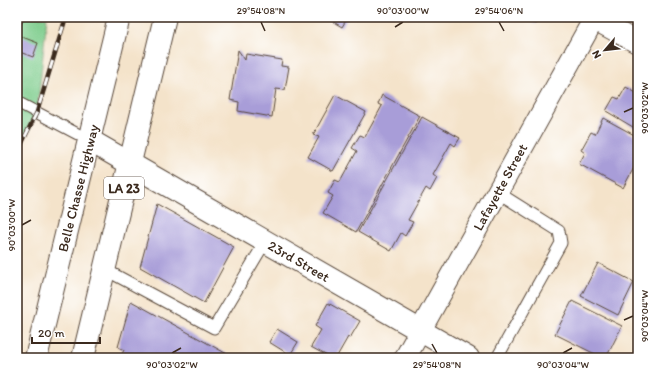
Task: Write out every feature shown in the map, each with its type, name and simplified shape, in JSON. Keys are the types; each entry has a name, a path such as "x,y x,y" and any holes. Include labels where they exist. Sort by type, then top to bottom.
{"main road":[{"name":"Belle Chasse Highway","path":"36,358 119,17"},
{"name":"LA 23","path":"82,358 165,17"},
{"name":"23rd Street","path":"89,140 468,358"}],"street":[{"path":"594,18 638,43"},
{"name":"Lafayette Street","path":"405,358 594,18"}],"lane":[{"path":"17,102 89,140"},
{"path":"497,192 559,231 561,243 497,358"},
{"path":"104,269 214,328 265,242"}],"green space":[{"path":"17,17 47,17 37,112 17,149"}],"building":[{"path":"325,17 348,17 342,27"},
{"path":"523,17 540,17 536,24"},
{"path":"17,35 38,43 33,57 17,51"},
{"path":"238,50 245,60 246,54 282,60 281,66 289,67 285,90 276,89 272,117 238,111 239,102 230,100"},
{"path":"626,87 638,94 638,130 606,111 614,97 619,99"},
{"path":"335,95 366,112 333,171 308,157 319,137 313,135"},
{"path":"382,95 420,116 356,232 323,213 333,196 328,193 335,180 340,182 357,151 352,148 360,135 365,137 382,106 378,104"},
{"path":"422,117 460,138 455,146 451,143 433,175 437,178 430,191 426,188 408,220 413,222 405,236 401,233 391,251 358,232"},
{"path":"603,118 638,137 638,147 635,153 638,154 638,160 623,188 579,164 585,153 581,150 591,132 595,134"},
{"path":"157,204 234,247 204,303 140,267"},
{"path":"598,263 634,282 618,315 581,296"},
{"path":"131,301 227,354 224,358 120,358 124,350 118,347"},
{"path":"572,301 622,326 606,358 603,358 555,334"},
{"path":"328,303 360,321 350,338 348,337 336,358 331,358 311,347 321,330 315,326"},
{"path":"277,329 298,342 290,355 269,342"}],"railway":[{"path":"17,153 37,112 66,17"}]}
